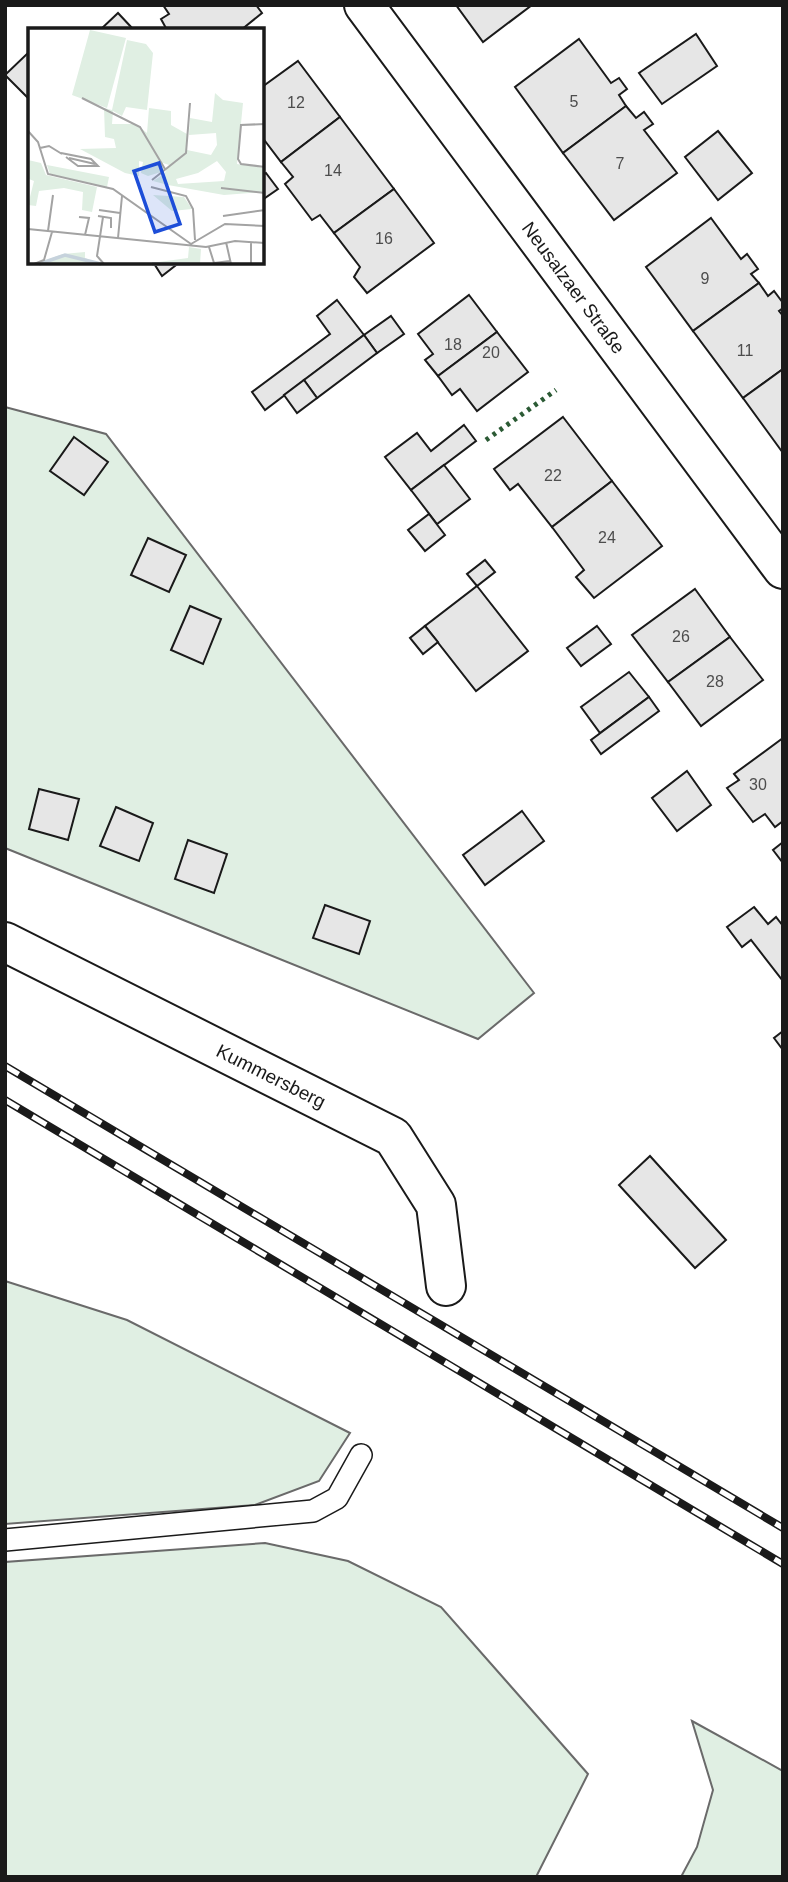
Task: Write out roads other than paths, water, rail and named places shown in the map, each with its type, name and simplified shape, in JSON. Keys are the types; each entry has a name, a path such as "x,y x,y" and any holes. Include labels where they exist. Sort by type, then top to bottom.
{"main road":[{"name":"Neusalzaer Straße","path":"364,5 783,569"},
{"name":"Kummersberg","path":"5,942 393,1137 436,1205 446,1286"}],"lane":[{"path":"5,1540 313,1511 337,1498 361,1455"}],"railway":[{"path":"5,1066 783,1528"},
{"path":"5,1100 783,1564"}]}
